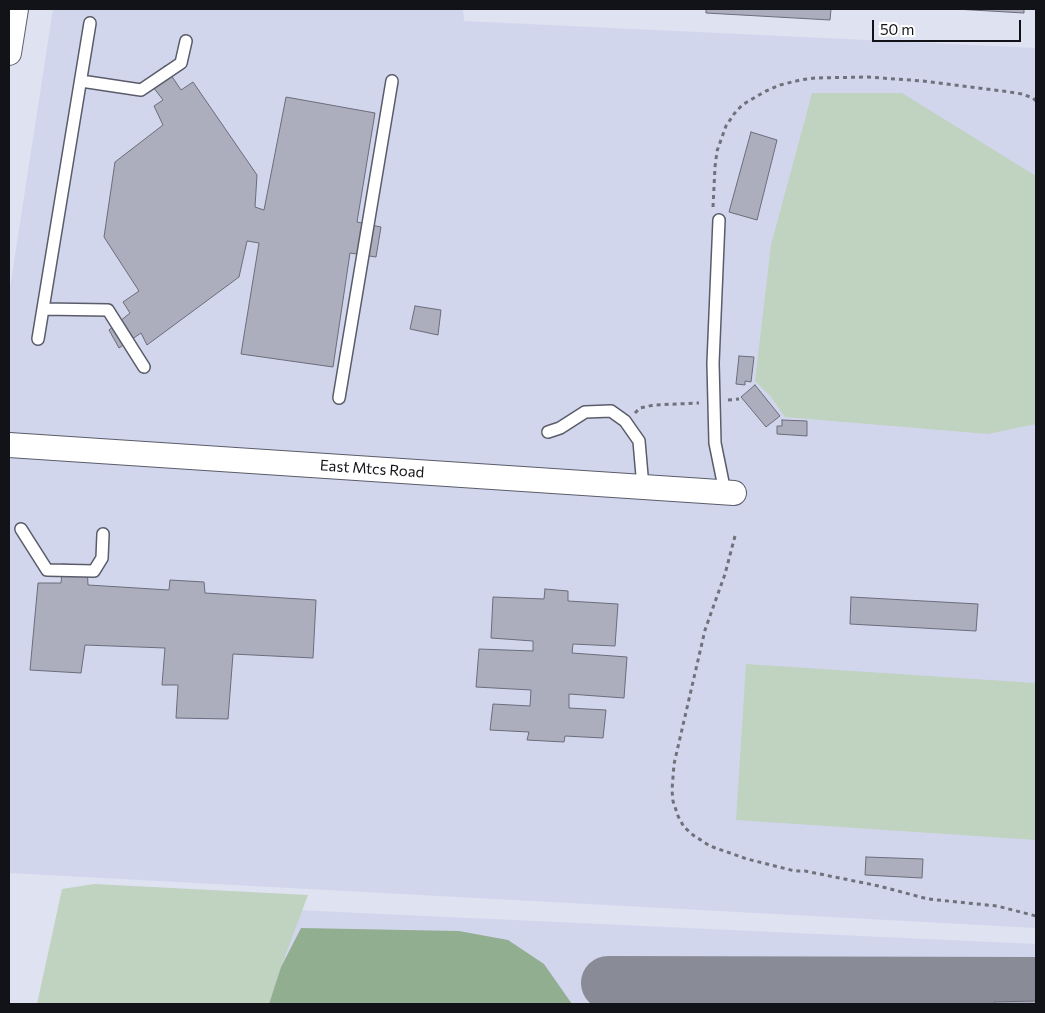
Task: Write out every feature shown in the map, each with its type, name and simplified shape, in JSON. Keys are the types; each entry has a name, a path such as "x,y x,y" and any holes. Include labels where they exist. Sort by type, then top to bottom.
{"street":[{"path":"9,53 16,9"},
{"name":"East Mtcs Road","path":"9,445 729,493"}],"lane":[{"path":"38,339 90,23"},
{"path":"81,81 141,90 181,64 186,41"},
{"path":"339,398 392,81"},
{"path":"719,220 713,363 715,443 729,493"},
{"path":"44,309 108,310 144,367"},
{"path":"548,432 560,428 585,412 611,410 626,421 639,441 643,487"},
{"path":"21,529 47,570 94,571 102,558 103,534"}],"path":[{"path":"719,220 713,208 714,183 717,151 726,126 742,105 766,91 800,80 868,77 1003,91 1022,94 1034,98 1036,101"},
{"path":"626,421 640,408 654,405 739,399"},
{"path":"734,536 725,574 705,630 674,764 673,801 684,827 692,835 710,846 747,859 795,871 805,871 879,886 928,899 997,906 1036,916"}],"shaded area":[{"path":"53,9 463,9 464,21 1036,48 1036,928 9,873 9,294"},
{"path":"78,900 1036,944 1036,1004 63,1004"}],"green space":[{"path":"812,93 902,93 1036,176 1036,424 988,434 785,417 771,397 755,381 771,245"},
{"path":"746,664 1036,683 1036,840 736,820"},
{"path":"94,884 308,895 269,1004 37,1004 62,889"},
{"path":"301,928 459,931 508,940 544,964 572,1004 269,1004 281,967"}],"building":[{"path":"706,9 831,9 830,20 706,13"},
{"path":"955,9 1024,9 1024,13"},
{"path":"165,66 181,90 193,82 257,175 255,207 264,210 286,97 375,113 357,222 381,227 376,257 350,253 333,367 241,354 259,243 247,241 239,277 147,345 141,333 119,348 109,330 130,313 123,302 139,291 104,237 115,162 163,125 154,106 163,100 147,79"},
{"path":"751,132 777,140 757,220 729,212"},
{"path":"415,306 441,310 438,335 410,329"},
{"path":"739,356 754,357 751,382 745,381 745,385 736,384"},
{"path":"755,385 780,416 766,427 741,397"},
{"path":"782,420 807,421 807,436 777,434 777,426 782,426"},
{"path":"63,564 87,566 88,585 169,590 170,580 204,582 205,593 316,600 313,658 233,654 228,719 176,718 178,685 162,685 165,648 85,645 81,673 30,670 38,583 61,583"},
{"path":"545,589 568,591 568,601 618,604 615,646 573,644 572,653 627,657 624,698 569,694 569,708 606,710 603,738 565,736 564,742 527,740 529,732 490,730 493,704 530,706 531,690 476,687 479,649 533,651 533,641 491,638 493,597 544,599"},
{"path":"851,597 978,604 976,631 850,624"},
{"path":"866,857 923,859 922,878 865,875"},
{"path":"1036,1001 1036,1004 994,1004 994,1002"}],"taxiway":[{"path":"608,983 1036,984"}]}
